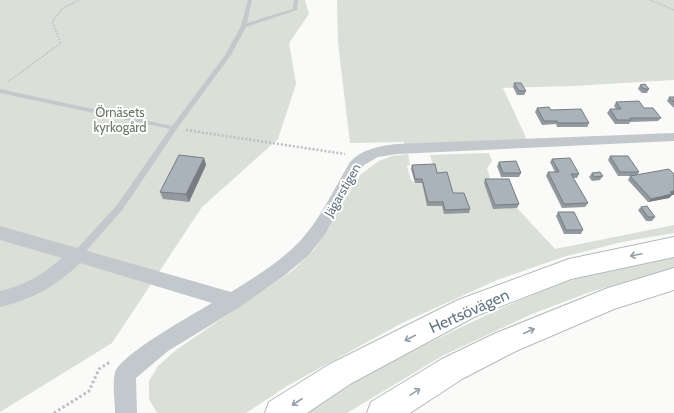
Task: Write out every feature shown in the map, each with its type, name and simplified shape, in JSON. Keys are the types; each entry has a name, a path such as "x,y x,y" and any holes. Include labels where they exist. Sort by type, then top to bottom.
{"main road":[{"name":"Hertsövägen","path":"280,413 340,374 467,308 570,269 674,247"},
{"path":"382,413 452,369 506,342 608,299 674,279"}],"street":[{"name":"Jägarstigen","path":"126,413 125,372 160,344 233,301 279,270 303,250 319,229 346,179 363,157 372,153 397,148 674,137"},
{"path":"0,233 233,301"},
{"path":"0,299 19,295 44,284 77,255"}],"lane":[{"path":"77,255 120,207 174,128 228,54 244,26 250,0"},
{"path":"244,26 295,10 296,0"},
{"path":"0,91 174,128"}],"path":[{"path":"6,83 61,43 52,22 63,8 79,0"},
{"path":"650,0 674,10"},
{"path":"174,128 363,157"}],"green space":[{"name":"Örnäsets kyrkogård","path":"0,0 305,0 309,14 289,43 296,84 278,139 202,207 112,343 0,412"},
{"path":"337,0 674,0 674,80 574,86 503,88 529,144 405,148 404,142 350,143 338,43"},
{"path":"489,153 492,161 487,168 490,178 484,183 517,208 555,249 674,225 674,233 622,242 563,257 497,280 402,323 287,386 246,413 157,413 149,399 149,381 158,366 176,350 293,270 314,250 361,174 379,161 392,156 408,154 410,165 407,166 411,180 415,183 422,183 427,206 442,206 444,214 468,213 436,177 430,155"},
{"path":"674,255 674,268 590,292 532,314 442,356 347,413 304,413 366,376 491,313 548,289 587,275 626,264"}],"building":[{"path":"514,83 521,83 526,91 519,91"},
{"path":"645,84 649,89 644,89 640,85"},
{"path":"669,97 674,97 674,102"},
{"path":"639,101 644,108 653,108 661,118 630,118 631,120 617,120 610,109 621,109 616,102"},
{"path":"549,107 551,110 581,109 589,123 559,123 557,121 544,121 537,108"},
{"path":"179,155 204,158 186,194 160,192"},
{"path":"610,156 628,156 639,172 620,172"},
{"path":"570,158 579,174 571,174 588,203 564,204 548,172 559,172 552,159"},
{"path":"516,161 521,173 503,173 499,162"},
{"path":"435,164 437,173 447,172 453,193 464,193 470,209 445,210 443,202 428,202 422,179 415,179 412,165"},
{"path":"669,169 674,174 674,191 670,192 672,194 651,199 630,176"},
{"path":"600,172 603,176 594,177 592,173"},
{"path":"485,179 509,179 519,204 495,205"},
{"path":"647,206 655,217 648,217 641,207"},
{"path":"558,212 574,212 583,230 566,230"}]}
